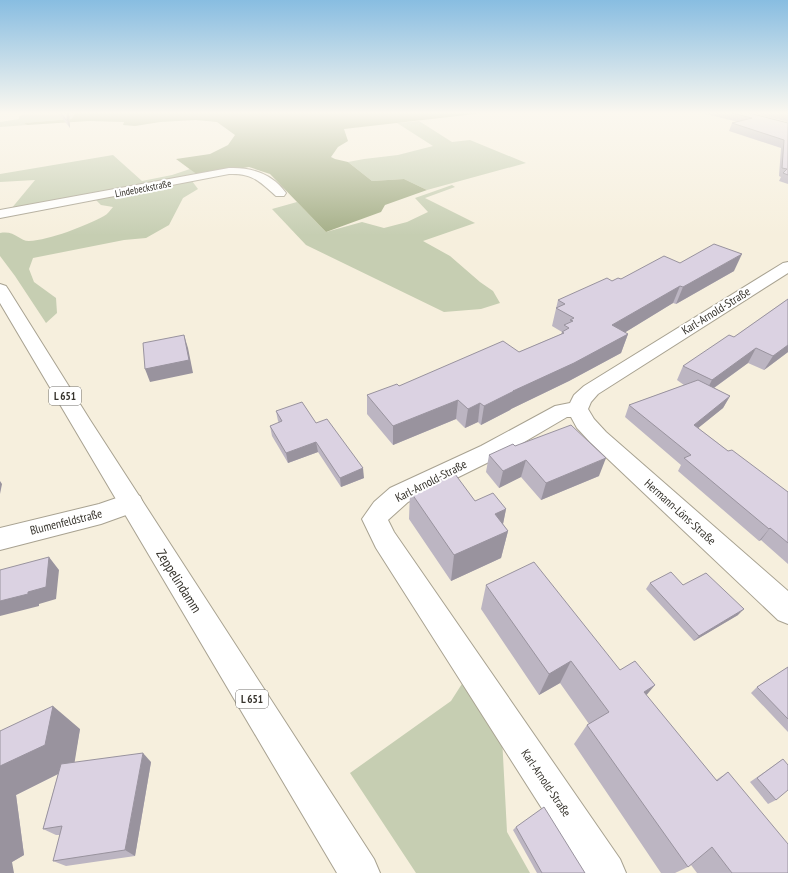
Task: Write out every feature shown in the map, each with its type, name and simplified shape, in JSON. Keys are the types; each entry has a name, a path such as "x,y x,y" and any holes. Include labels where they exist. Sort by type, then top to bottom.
{"street":[{"name":"Lindebeckstraße","path":"0,214 96,198 229,171 251,171 259,175 280,193"},
{"name":"Karl-Arnold-Straße","path":"606,873 384,540 375,520 383,509 399,495 489,452 562,411 578,409 581,400 591,390 788,266"},
{"name":"Zeppelindamm","path":"0,289 360,873"},
{"name":"Hermann-Löns-Straße","path":"578,409 585,423 598,437 788,610"},
{"name":"Blumenfeldstraße","path":"0,539 101,514 131,503"}],"green space":[{"path":"210,154 333,154 331,157 348,162 372,181 404,179 427,190 385,205 381,212 326,232 270,174 249,167 199,176 176,159"},
{"path":"403,154 503,154 526,163 427,190 404,179 372,181 348,162"},
{"path":"113,155 142,181 172,175 190,169 199,176 192,181 198,189 183,198 169,225 146,238 124,240 33,258 29,269 34,282 56,298 57,313 46,323 0,256 0,233 5,232 13,234 25,241 47,238 67,232 96,220 108,213 113,207 101,205 96,200 59,206 11,209 35,180 0,182 0,174"},
{"path":"452,185 455,187 425,198 475,223 423,241 450,256 480,282 493,291 500,303 481,309 444,312 306,245 272,209 297,202 326,232 362,222 384,228 407,222 428,212 415,198"},
{"path":"467,676 502,737 507,832 530,873 416,873 350,773 451,701"}],"building":[{"path":"783,154 788,154 788,175 783,173 787,169 782,168"},
{"path":"714,244 742,254 683,287 680,286 612,325 628,334 574,363 484,406 480,403 468,409 458,400 393,426 367,395 397,384 399,386 503,341 519,352 564,333 562,332 569,328 564,325 573,321 570,320 574,318 556,308 565,304 558,300 607,278 612,281 618,278 621,279 664,256 680,263"},
{"path":"788,299 788,345 773,356 756,348 712,380 683,366 729,335 734,337"},
{"path":"184,335 189,360 145,369 143,343"},
{"path":"698,380 730,396 694,425 728,451 732,450 788,492 788,543 684,458 691,455 629,405"},
{"path":"302,402 316,423 327,419 363,468 340,478 316,442 286,453 270,426 282,421 276,411"},
{"path":"571,425 606,458 546,483 526,460 503,471 489,455 513,444 515,446"},
{"path":"455,474 475,501 493,493 506,509 495,514 508,531 454,555 410,491"},
{"path":"49,557 46,587 28,592 28,594 0,601 0,570"},
{"path":"534,562 620,670 635,661 655,685 644,692 717,781 728,772 788,844 788,873 732,873 712,847 688,867 587,725 609,712 571,661 549,674 486,585"},
{"path":"671,572 683,585 706,573 744,609 699,636 650,583"},
{"path":"788,667 788,719 757,687"},
{"path":"53,706 45,745 0,766 0,731"},
{"path":"143,753 125,850 53,861 62,826 43,829 61,764"},
{"path":"783,759 788,765 788,790 776,800 757,778"},
{"path":"544,807 585,873 542,873 516,827"}]}
